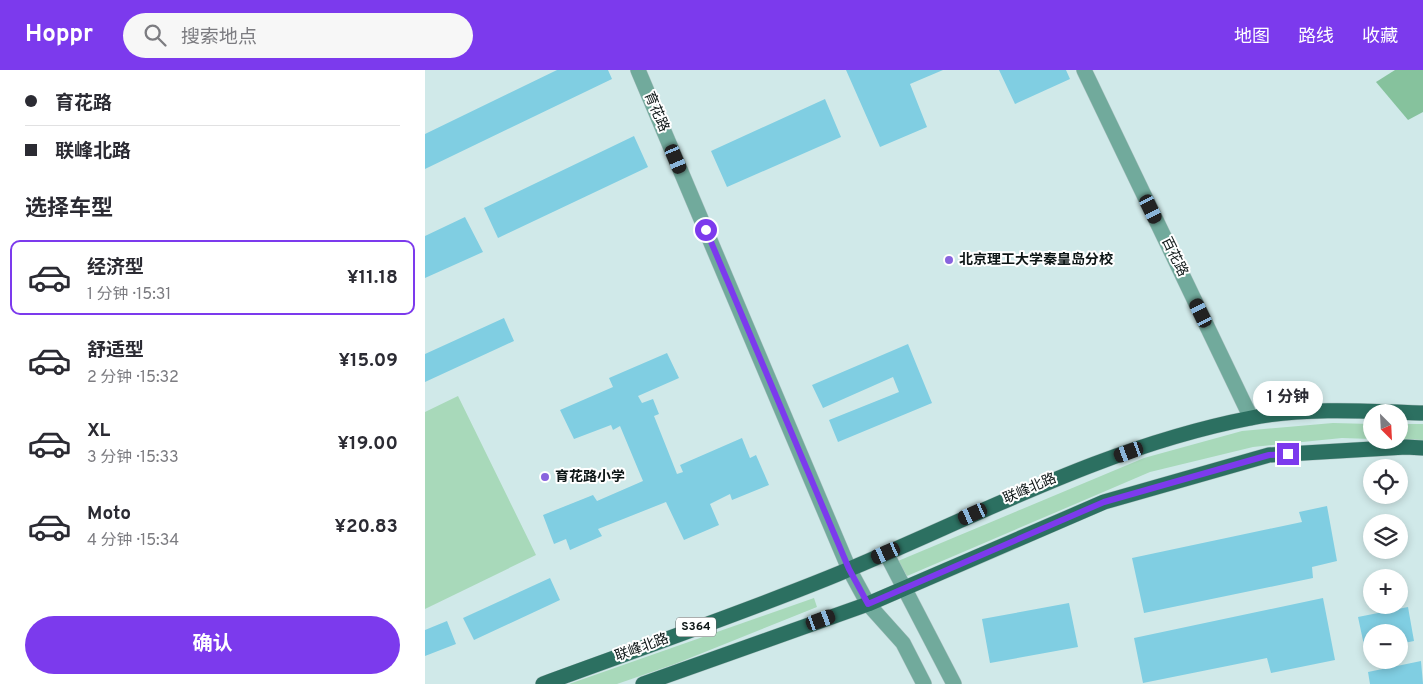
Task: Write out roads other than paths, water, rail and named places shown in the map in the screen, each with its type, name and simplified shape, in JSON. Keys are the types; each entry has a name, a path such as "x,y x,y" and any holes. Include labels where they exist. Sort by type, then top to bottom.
{"main road":[{"name":"联峰北路","path":"543,684 849,569 1043,483 1163,440 1251,418 1279,414 1375,411 1423,413"},
{"name":"S364","path":"643,684 868,604 1104,502 1269,455 1406,447 1423,448"}],"street":[{"name":"育花路","path":"638,70 849,569 868,604 903,644 924,684"},
{"name":"百花路","path":"1084,70 1251,418"},
{"path":"886,553 954,684"}],"place":[{"name":"北京理工大学秦皇岛分校","path":"949,260"},
{"name":"育花路小学","path":"545,477"}]}
